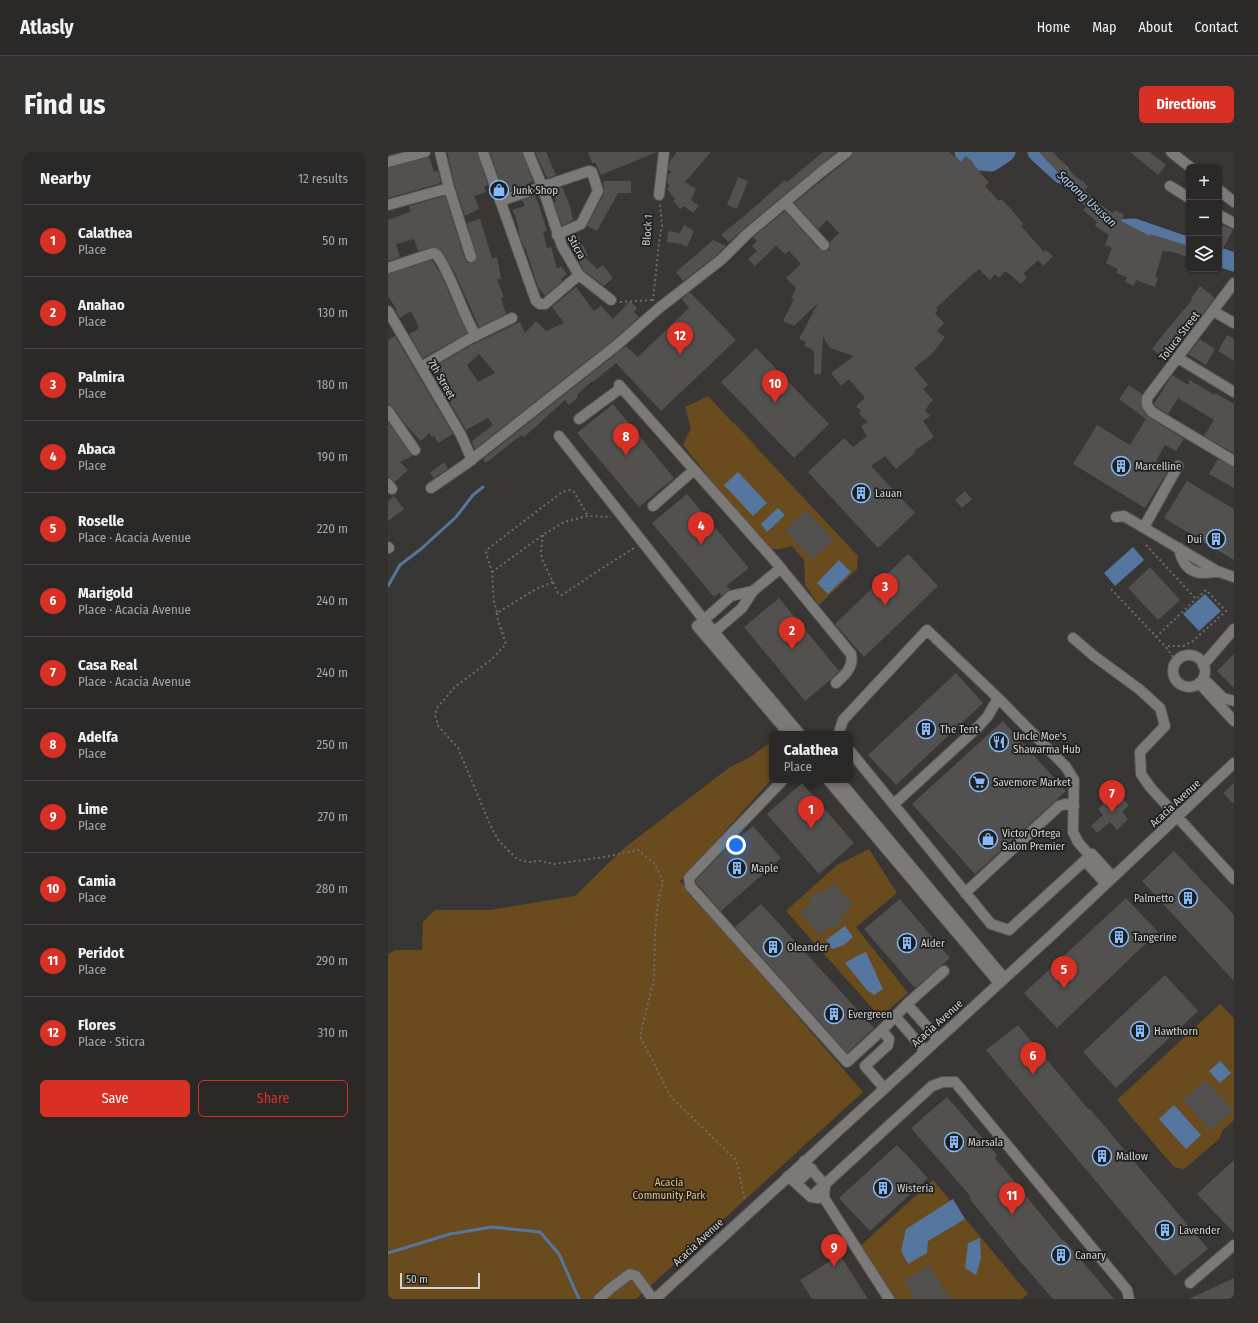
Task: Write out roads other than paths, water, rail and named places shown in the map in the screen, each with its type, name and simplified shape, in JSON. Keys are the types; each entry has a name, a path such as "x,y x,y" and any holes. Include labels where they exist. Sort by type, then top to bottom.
{"street":[{"path":"388,162 425,152"},
{"path":"440,152 449,188 471,258"},
{"path":"483,152 536,301 540,304 545,304 579,275"},
{"name":"Sticra","path":"528,152 542,186 557,235 562,246 579,275 611,300"},
{"path":"659,195 664,152"},
{"path":"431,488 472,460 617,345 658,309 722,259 747,234 847,152"},
{"path":"1171,152 1186,164"},
{"path":"500,201 589,171 592,172 594,174 598,190 581,224 557,235"},
{"path":"1170,186 1186,196"},
{"path":"388,206 449,188"},
{"path":"1222,192 1234,202"},
{"path":"785,202 824,245"},
{"path":"1222,217 1234,223"},
{"path":"388,268 430,254 434,253 437,255 476,336"},
{"name":"Toluca Street","path":"1234,283 1147,398 1147,405 1152,412 1234,461"},
{"name":"7th Street","path":"388,311 461,435 472,460"},
{"path":"1213,311 1234,323"},
{"path":"421,367 476,336 512,318"},
{"path":"1178,358 1234,392"},
{"path":"579,419 620,386 780,568 851,654 851,666 836,683"},
{"path":"388,411 415,450"},
{"path":"559,436 704,620 797,731"},
{"path":"1144,527 1178,466"},
{"path":"652,506 694,470"},
{"path":"1116,517 1124,516 1217,571 1233,574"},
{"path":"714,632 742,608 753,591 780,568"},
{"path":"753,591 731,596 697,626 786,731"},
{"path":"1203,665 1234,629"},
{"path":"840,731 843,720 927,630 998,698 1066,767 1074,780 1072,832 1089,857 1110,880"},
{"path":"1073,638 1094,656 1139,689 1160,708 1166,726 1140,752 1141,774 1150,787 1234,879"},
{"path":"1188,655 1194,656 1200,660 1203,665 1205,672 1201,681 1188,687 1182,686 1174,678 1173,666 1181,657 1188,655"},
{"path":"1201,681 1224,698 1234,701"},
{"path":"1201,681 1234,720"},
{"path":"894,804 978,727 988,716 998,698"},
{"path":"853,755 990,924 1010,930 1089,857"},
{"name":"Acacia Avenue","path":"654,1299 1002,981 1234,763"},
{"path":"780,783 689,878 690,886 847,1062 882,1030 894,1016 944,971"},
{"path":"831,783 870,823"},
{"path":"841,783 870,823 1002,981"},
{"path":"965,893 1059,806 1065,804 1074,806"},
{"path":"907,1004 938,1039"},
{"path":"894,1016 925,1051"},
{"path":"882,1030 889,1039 888,1045 865,1066 884,1088"},
{"path":"811,1198 932,1086 943,1082 955,1082 1127,1290 1129,1299"},
{"path":"804,1161 825,1185 824,1198 889,1299"},
{"path":"796,1183 812,1169"},
{"path":"788,1176 811,1198 824,1198"},
{"path":"1190,1283 1234,1245"},
{"path":"599,1299 630,1274 636,1276 654,1299"}],"water":[{"path":"738,472 767,503 753,516 724,485"},
{"path":"778,508 785,515 767,532 761,524"},
{"path":"1133,547 1144,560 1115,586 1104,573"},
{"path":"839,560 851,572 828,594 817,583"},
{"path":"1205,594 1221,611 1199,631 1183,614"},
{"path":"845,926 853,937 844,945 832,949 826,940"},
{"path":"866,952 883,989 874,995 867,990 845,963"},
{"path":"1220,1061 1231,1073 1220,1083 1209,1071"},
{"path":"1174,1105 1201,1135 1186,1149 1159,1119"},
{"path":"953,1199 965,1219 928,1241 927,1253 908,1264 901,1251 906,1229"},
{"path":"980,1238 981,1258 976,1275 965,1268 968,1243"}],"waterway":[{"name":"Sapang Ususan","path":"964,152 972,160 991,162 1006,152"},
{"name":"Sapang Ususan","path":"1037,152 1061,174"},
{"name":"Sapang Ususan","path":"1114,225 1118,229 1134,228 1186,246"},
{"name":"Sapang Ususan","path":"1222,258 1234,262"},
{"path":"388,586 400,565 421,549 456,517 473,495 483,487"},
{"path":"388,1253 450,1234 492,1227 540,1232 559,1254 579,1299"}],"place":[{"name":"Junk Shop","path":"499,190"},
{"name":"Flores","path":"680,355"},
{"name":"Camia","path":"775,403"},
{"name":"Adelfa","path":"626,456"},
{"name":"Marcelline","path":"1121,466"},
{"name":"Lauan","path":"861,493"},
{"name":"Dui","path":"1216,539"},
{"name":"Abaca","path":"701,545"},
{"name":"Palmira","path":"885,606"},
{"name":"Anahao","path":"792,650"},
{"name":"The Tent","path":"926,729"},
{"name":"Uncle Moe's Shawarma Hub","path":"999,742"},
{"name":"Savemore Market","path":"979,782"},
{"name":"Casa Real","path":"1112,813"},
{"name":"Calathea","path":"811,829"},
{"name":"Victor Ortega Salon Premier","path":"988,839"},
{"name":"Maple","path":"737,868"},
{"name":"Palmetto","path":"1188,898"},
{"name":"Tangerine","path":"1119,937"},
{"name":"Alder","path":"907,943"},
{"name":"Oleander","path":"773,947"},
{"name":"Roselle","path":"1064,989"},
{"name":"Evergreen","path":"834,1014"},
{"name":"Hawthorn","path":"1140,1031"},
{"name":"Marigold","path":"1033,1075"},
{"name":"Marsala","path":"954,1142"},
{"name":"Mallow","path":"1102,1156"},
{"name":"Wisteria","path":"883,1188"},
{"name":"Peridot","path":"1012,1215"},
{"name":"Lavender","path":"1165,1230"},
{"name":"Canary","path":"1061,1255"},
{"name":"Lime","path":"834,1267"}],"park label":[{"name":"Acacia Community Park","path":"669,1188"}]}
